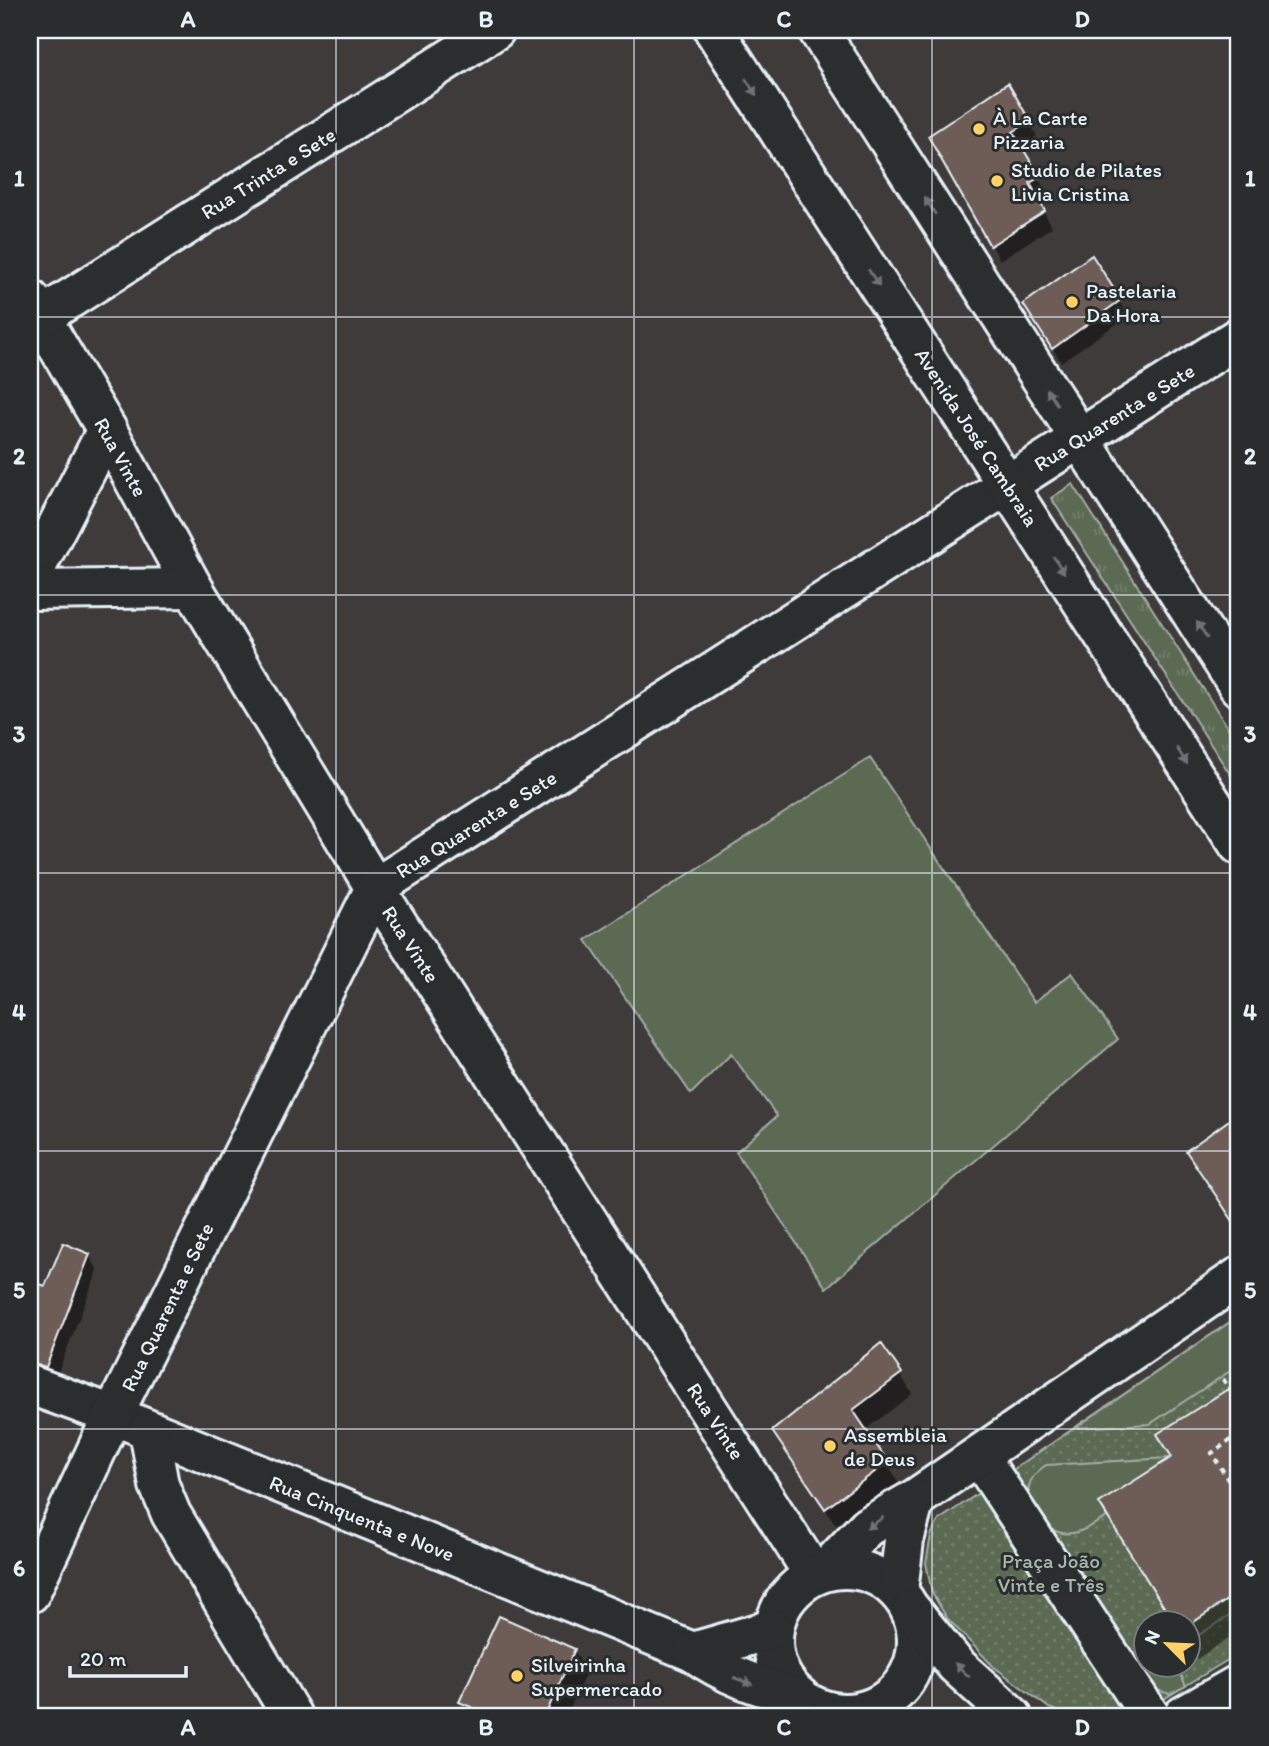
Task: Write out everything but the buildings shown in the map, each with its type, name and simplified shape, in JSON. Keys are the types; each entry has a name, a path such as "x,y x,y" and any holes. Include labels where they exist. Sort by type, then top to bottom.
{"street":[{"name":"Rua Trinta e Sete","path":"35,308 495,30"},
{"name":"Avenida José Cambraia","path":"714,30 1239,845"},
{"path":"818,30 1239,687"},
{"name":"Rua Vinte","path":"35,308 107,430 193,588 375,888 820,1573"},
{"name":"Rua Quarenta e Sete","path":"30,1593 113,1416 375,888 1239,337"},
{"path":"30,579 107,430"},
{"path":"30,590 193,588"},
{"path":"915,1499 904,1539 905,1601 917,1632 916,1655 908,1676 891,1696 870,1709 848,1715 820,1710 798,1697 782,1678 773,1654 773,1629 781,1605 795,1587 820,1573 867,1527 979,1456 1239,1277"},
{"name":"Rua Cinquenta e Nove","path":"30,1385 113,1416 693,1652 717,1670 743,1682 798,1697"},
{"path":"149,1431 159,1485 171,1514 292,1716"},
{"path":"979,1456 1150,1716"},
{"path":"820,1573 859,1569 880,1577 905,1601 957,1665 1012,1716"},
{"path":"693,1652 773,1629"},
{"path":"1183,1716 1239,1684"}],"path":[{"path":"1223,1379 1239,1405"},
{"path":"1239,1434 1212,1453 1239,1498"}],"green space":[{"path":"1073,484 1239,745 1239,788 1051,498"},
{"path":"870,758 1034,1002 1072,973 1118,1039 826,1288 736,1152 777,1116 731,1054 691,1094 586,940"},
{"name":"Praça João Vinte e Três","path":"1239,1316 1239,1653 1202,1676 1202,1610 1132,1610 1132,1680 1195,1680 1136,1716 1071,1716 1049,1708 993,1666 947,1618 932,1593 926,1563 931,1535 939,1520"},
{"path":"1239,1316 1239,1365 1150,1424 1075,1428"},
{"path":"1170,1458 1100,1504 1107,1517 1080,1531 1062,1533 1051,1528 1030,1499 1031,1481 1046,1465"},
{"path":"1239,1592 1239,1610 1202,1633 1202,1617"},
{"path":"1147,1680 1183,1680 1186,1686 1170,1694 1153,1689"}],"place":[{"name":"À La Carte Pizzaria","path":"979,129"},
{"name":"Studio de Pilates Livia Cristina","path":"997,181"},
{"name":"Pastelaria Da Hora","path":"1072,302"},
{"name":"Assembleia de Deus","path":"830,1446"},
{"name":"Silveirinha Supermercado","path":"517,1676"}]}
